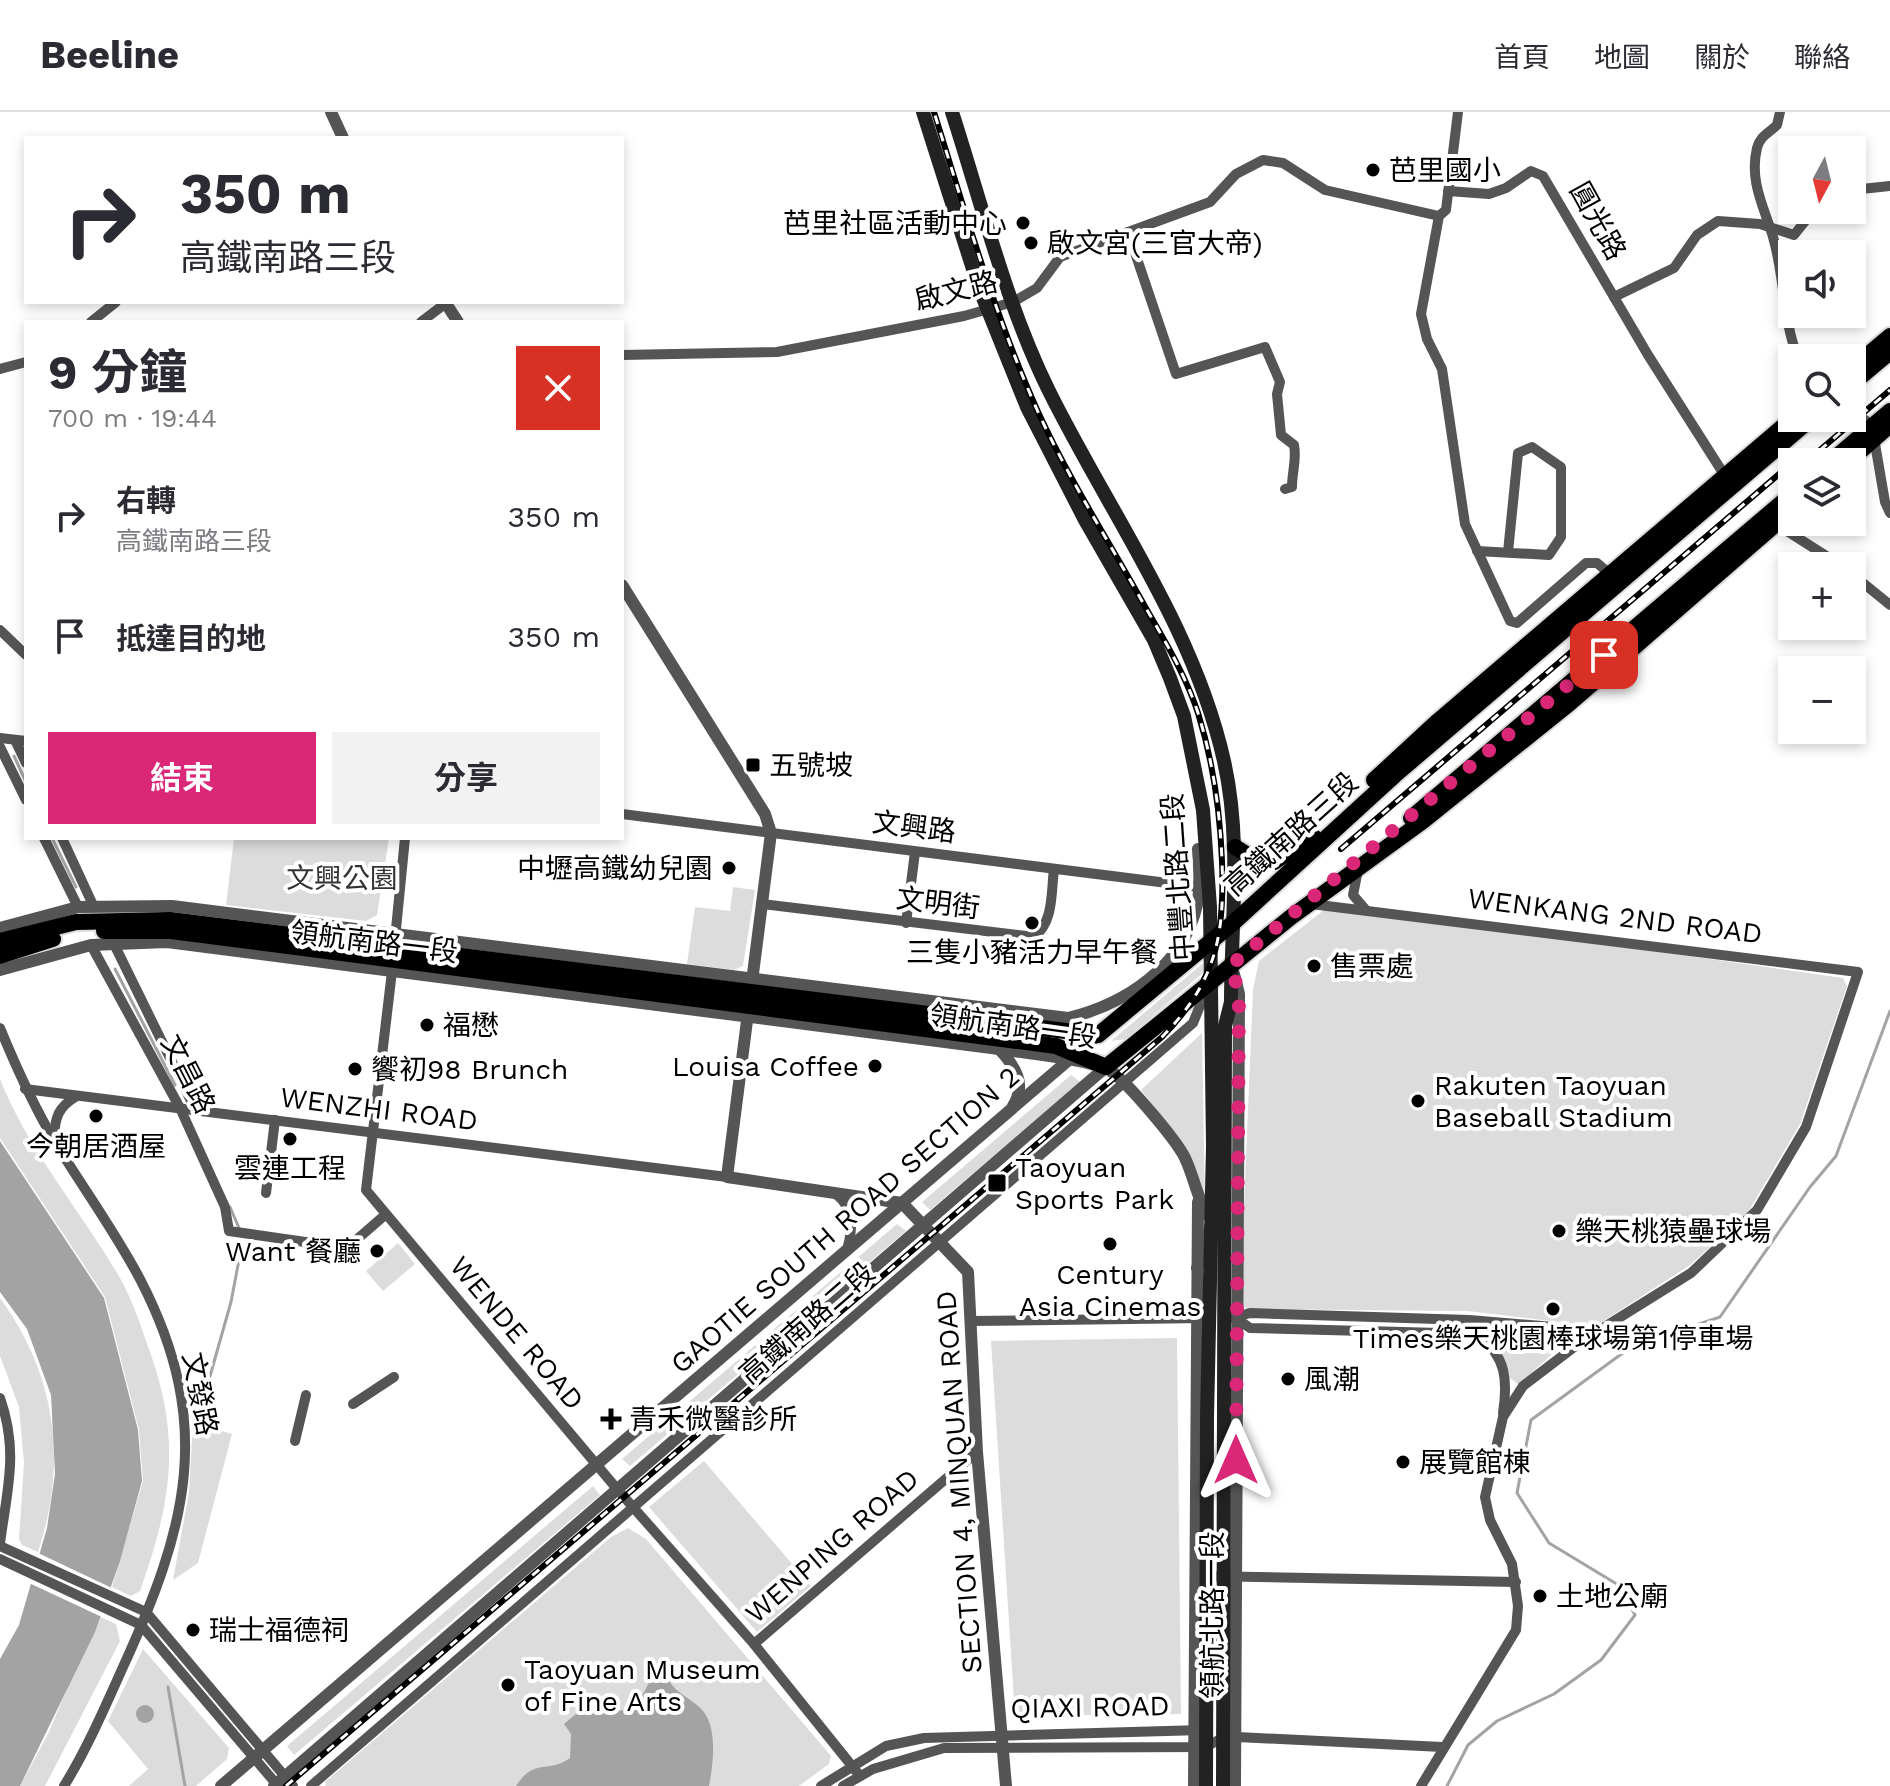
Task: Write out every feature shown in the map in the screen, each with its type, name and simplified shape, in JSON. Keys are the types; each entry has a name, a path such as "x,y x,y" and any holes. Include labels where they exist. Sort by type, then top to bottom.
{"main road":[{"name":"中豐北路二段","path":"923,112 987,308 1027,407 1085,520 1154,640 1184,716 1208,854 1212,1221 1217,1318"},
{"name":"中豐北路二段","path":"952,112 1013,302 1047,387 1184,641 1224,760 1235,847 1231,1002 1225,1026 1217,1318"},
{"path":"1866,356 1890,336"},
{"path":"1866,372 1890,352"},
{"path":"1860,448 1890,411"},
{"path":"1851,448 1890,425"},
{"name":"高鐵南路三段","path":"1233,923 1257,892 1313,836 1331,824 1438,721 1778,431"},
{"name":"高鐵南路三段","path":"1233,923 1405,766 1796,432"},
{"path":"1231,965 1309,904 1778,506"},
{"path":"1309,904 1358,870 1570,703 1776,524"},
{"path":"1610,574 1656,552"},
{"path":"1652,615 1708,582"},
{"path":"1284,878 1331,824"},
{"path":"1235,847 1256,860 1274,862 1313,836"},
{"name":"領航南路一段","path":"0,941 76,922 170,920 394,953 750,998 1098,1035"},
{"path":"1098,1035 1233,923"},
{"name":"領航南路一段","path":"0,956 77,933 121,930 171,931 394,953"},
{"name":"高鐵南路二段","path":"1106,1067 1231,965"},
{"name":"領航南路一段","path":"750,998 1056,1046 1071,1058 1106,1067"},
{"path":"1206,1786 1200,1747 1200,1576 1217,1318"},
{"path":"1217,1318 1229,1576 1229,1738 1223,1786"}],"street":[{"path":"331,112 340,136"},
{"path":"1458,112 1446,210 1439,216 1421,314 1427,339 1442,369 1465,524 1510,621 1517,623 1586,563 1597,563 1610,574"},
{"path":"1780,112 1777,125 1763,134 1757,147 1756,180 1773,236 1785,319 1793,344"},
{"name":"啟文路","path":"624,355 777,352 964,316 1013,302 1037,288 1060,257 1210,202 1236,174 1252,164 1273,159 1325,190 1439,216"},
{"name":"圓光路","path":"1448,191 1489,194 1506,188 1526,172 1540,173 1550,184 1614,297 1725,476"},
{"path":"1866,189 1890,186"},
{"name":"圓光路","path":"1614,297 1674,268 1697,235 1718,221 1752,222 1768,227"},
{"path":"1768,227 1794,235 1803,224"},
{"path":"1128,232 1176,374 1265,347 1280,382 1277,394 1281,435 1294,445 1297,460 1292,469 1292,487 1285,489"},
{"path":"94,320 114,304"},
{"path":"424,320 445,304"},
{"path":"0,369 24,363"},
{"path":"1866,424 1874,432 1885,502 1890,513"},
{"path":"1477,551 1549,555 1561,537 1561,467 1532,447 1518,453 1508,552"},
{"path":"1776,524 1820,552"},
{"path":"1866,585 1890,605"},
{"path":"624,588 765,814 771,833 727,1177 902,1203"},
{"path":"0,630 24,653"},
{"path":"0,738 20,740"},
{"path":"0,747 24,796"},
{"name":"文興路","path":"624,814 1199,887"},
{"path":"45,840 78,907"},
{"path":"63,840 93,905"},
{"name":"WENDE ROAD","path":"405,840 366,1190 617,1489 754,1644 860,1776"},
{"path":"1004,1010 1068,1018 1118,1001 1151,978 1176,953 1191,928 1199,887 1198,849"},
{"path":"906,923 915,852"},
{"name":"文明街","path":"762,904 1034,937 1044,929 1049,913 1054,869"},
{"path":"1358,870 1353,895 1365,909"},
{"name":"WENKANG 2ND ROAD","path":"1309,904 1858,972 1806,1127 1757,1210 1691,1273 1582,1341"},
{"name":"領航南路一段","path":"0,928 93,905 172,906 394,953"},
{"name":"領航南路一段","path":"0,970 113,942 394,953 750,998 999,1049 1071,1058"},
{"name":"文昌路","path":"113,942 195,1109"},
{"name":"文昌路","path":"91,945 180,1108 225,1207 229,1231 347,1248 385,1215"},
{"name":"高鐵南路二段","path":"311,1786 1193,1023 1211,981"},
{"name":"領航南路一段","path":"750,998 1004,1010"},
{"path":"1004,1010 1052,1029"},
{"name":"文發路","path":"0,1028 25,1089 140,1280 169,1352 181,1395 187,1454 179,1522 146,1612 104,1710 64,1786"},
{"name":"GAOTIE SOUTH ROAD SECTION 2","path":"221,1786 1098,1035"},
{"path":"999,1049 1018,1074 1017,1099 1011,1109"},
{"path":"1106,1067 1125,1082 1133,1096 1171,1133 1186,1160 1199,1199 1212,1221 1197,1268"},
{"name":"GAOTIE SOUTH ROAD SECTION 2","path":"281,1784 1106,1067"},
{"name":"WENZHI ROAD","path":"25,1089 727,1177"},
{"path":"54,1140 57,1114 62,1104 77,1096"},
{"path":"266,1193 275,1120"},
{"path":"835,1193 850,1210 852,1221 847,1250"},
{"path":"1199,1199 1197,1268 1217,1318"},
{"name":"SECTION 4, MINQUAN ROAD","path":"902,1203 968,1272 977,1452 1006,1786"},
{"path":"971,1321 1217,1318 1250,1313 1469,1320 1554,1327 1582,1341"},
{"path":"1217,1318 1250,1328 1478,1334 1550,1345 1582,1341"},
{"path":"1421,1786 1516,1630 1516,1582 1512,1564 1490,1520 1485,1497 1508,1382 1492,1346 1478,1334 1469,1320"},
{"path":"1503,1417 1523,1386 1582,1341"},
{"path":"353,1404 394,1377"},
{"path":"295,1441 306,1395"},
{"path":"0,1398 12,1457 9,1502 0,1545 15,1559 122,1610 141,1625 259,1754"},
{"name":"WENPING ROAD","path":"754,1644 977,1452"},
{"path":"0,1559 15,1559"},
{"path":"1200,1576 1516,1582"},
{"path":"122,1610 146,1612 281,1784"},
{"name":"QIAXI ROAD","path":"821,1786 852,1764 886,1746 924,1738 1001,1733 1200,1730 1229,1738"},
{"path":"1229,1738 1442,1747"},
{"name":"QIAXI ROAD","path":"843,1786 909,1756 944,1748 1200,1747 1229,1738"},
{"name":"領航北路一段","path":"1229,1738 1235,1786"},
{"path":"1194,1786 1200,1747"}],"green space":[{"name":"文興公園","path":"234,840 389,840 377,915 366,921 226,905"},
{"path":"733,887 755,890 743,966 734,970 687,964 695,907 730,911"},
{"path":"1324,910 1500,929 1843,978 1847,986 1800,1124 1747,1214 1690,1265 1602,1322 1584,1325 1468,1311 1247,1309 1240,1303 1253,990 1259,961"},
{"path":"1203,963 1205,971 1126,1039 1111,1041"},
{"path":"1202,1033 1205,1204 1179,1144 1141,1090"},
{"path":"1071,1075 1080,1082 930,1210 922,1202"},
{"path":"0,1079 40,1156 128,1293 157,1375 169,1437 166,1496 140,1591 131,1596 112,1587 143,1481 139,1430 105,1297 0,1138"},
{"path":"897,1224 906,1231 630,1466 622,1459"},
{"path":"398,1243 415,1264 383,1291 366,1271"},
{"path":"0,1298 34,1357 45,1388 51,1420 53,1485 38,1552 22,1545 19,1539 24,1463 19,1407 0,1356"},
{"path":"1177,1338 1181,1714 1015,1716 991,1341"},
{"path":"1501,1339 1550,1346 1554,1352 1519,1385 1510,1378 1496,1343"},
{"path":"193,1423 232,1434 198,1563 173,1580 189,1492"},
{"path":"704,1461 811,1586 757,1632 649,1507"},
{"path":"593,1486 600,1495 294,1755 287,1746"},
{"path":"628,1528 646,1539 831,1756 829,1764 799,1786 326,1786 325,1782 611,1537"},
{"path":"98,1616 116,1624 120,1641 45,1786 20,1786 48,1734"},
{"path":"143,1649 229,1748 227,1759 196,1786 129,1786 148,1769 108,1721"}],"shaded area":[{"path":"0,1141 104,1298 138,1430 142,1481 120,1561 95,1632 20,1786 0,1786 0,1659 19,1625 47,1528 55,1474 51,1395 27,1329 0,1292"},
{"path":"651,1678 669,1681 708,1719 713,1747 709,1786 516,1786 529,1772 570,1758 571,1734 564,1724 584,1707 618,1711 633,1706"},
{"path":"145,1705 154,1714 145,1723 136,1714"}],"pier":[{"path":"36,1552 114,1589 104,1618 27,1582"}],"waterway":[{"path":"14,756 24,778"},
{"path":"53,840 76,887"},
{"path":"115,969 175,1085"},
{"path":"1447,1786 1468,1745 1497,1721 1554,1694 1601,1660 1635,1615 1620,1586 1549,1543 1517,1493 1531,1420 1631,1347 1720,1317 1810,1187 1836,1156 1890,1011"},
{"path":"230,1207 239,1228"},
{"path":"197,1422 231,1302 242,1244"},
{"path":"168,1687 185,1786"}],"railway":[{"path":"286,1786 1162,1037 1195,997 1206,977 1219,935 1222,861 1215,786 1198,713 1175,660 1077,488 1039,414 995,303 934,112"},
{"path":"1822,448 1890,390"},
{"path":"1341,849 1778,475"}],"place":[{"name":"芭里國小","path":"1373,170"},
{"name":"芭里社區活動中心","path":"1023,223"},
{"name":"啟文宮(三官大帝)","path":"1031,243"},
{"name":"五號坡","path":"753,765"},
{"name":"中壢高鐵幼兒園","path":"729,868"},
{"name":"三隻小豬活力早午餐","path":"1032,923"},
{"name":"售票處","path":"1314,966"},
{"name":"福懋","path":"427,1025"},
{"name":"Louisa Coffee","path":"875,1066"},
{"name":"饗初98 Brunch","path":"355,1069"},
{"name":"Rakuten Taoyuan Baseball Stadium","path":"1418,1101"},
{"name":"今朝居酒屋","path":"96,1116"},
{"name":"雲連工程","path":"290,1139"},
{"name":"Taoyuan Sports Park","path":"997,1183"},
{"name":"樂天桃猿壘球場","path":"1559,1231"},
{"name":"Century Asia Cinemas","path":"1110,1244"},
{"name":"Want 餐廳","path":"377,1251"},
{"name":"Times樂天桃園棒球場第1停車場","path":"1553,1309"},
{"name":"風潮","path":"1288,1379"},
{"name":"青禾微醫診所","path":"611,1419"},
{"name":"展覽館棟","path":"1403,1462"},
{"name":"土地公廟","path":"1540,1596"},
{"name":"瑞士福德祠","path":"193,1630"},
{"name":"Taoyuan Museum of Fine Arts","path":"508,1685"}],"route":[{"path":"1236,1460 1239,994 1231,965 1260,945 1604,655"}]}
